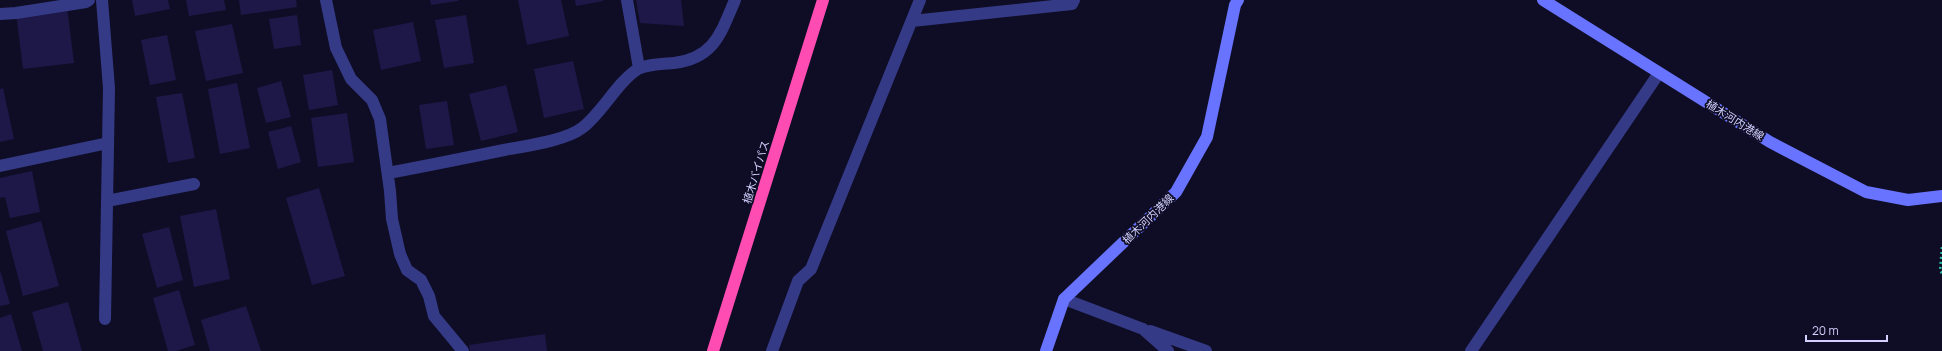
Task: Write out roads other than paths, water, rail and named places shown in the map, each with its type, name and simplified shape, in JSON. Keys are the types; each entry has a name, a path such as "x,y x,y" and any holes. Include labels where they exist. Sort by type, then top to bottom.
{"highway":[{"name":"植木バイパス","path":"713,351 824,0"}],"main road":[{"name":"植木河内港線","path":"1046,351 1064,299 1176,192 1207,137 1235,5 1238,0"},
{"name":"植木河内港線","path":"1543,0 1770,142 1866,192 1908,200 1942,196"}],"street":[{"path":"0,14 86,2 89,0"},
{"path":"102,0 109,88 105,320"},
{"path":"326,0 336,48 351,79 372,100 380,119 388,173 392,219 400,254 407,270 422,280 429,296 434,316 463,351"},
{"path":"627,0 639,68"},
{"path":"388,173 530,145 556,139 581,129 604,108 622,82 639,68 683,62 704,52 717,41 735,0"},
{"path":"772,351 798,281 811,269 920,0"},
{"path":"912,22 1072,4 1074,0"},
{"path":"1471,351 1659,73"},
{"path":"0,166 108,143"},
{"path":"107,201 194,184"},
{"path":"1064,299 1206,351"},
{"path":"1143,329 1168,351"}]}
